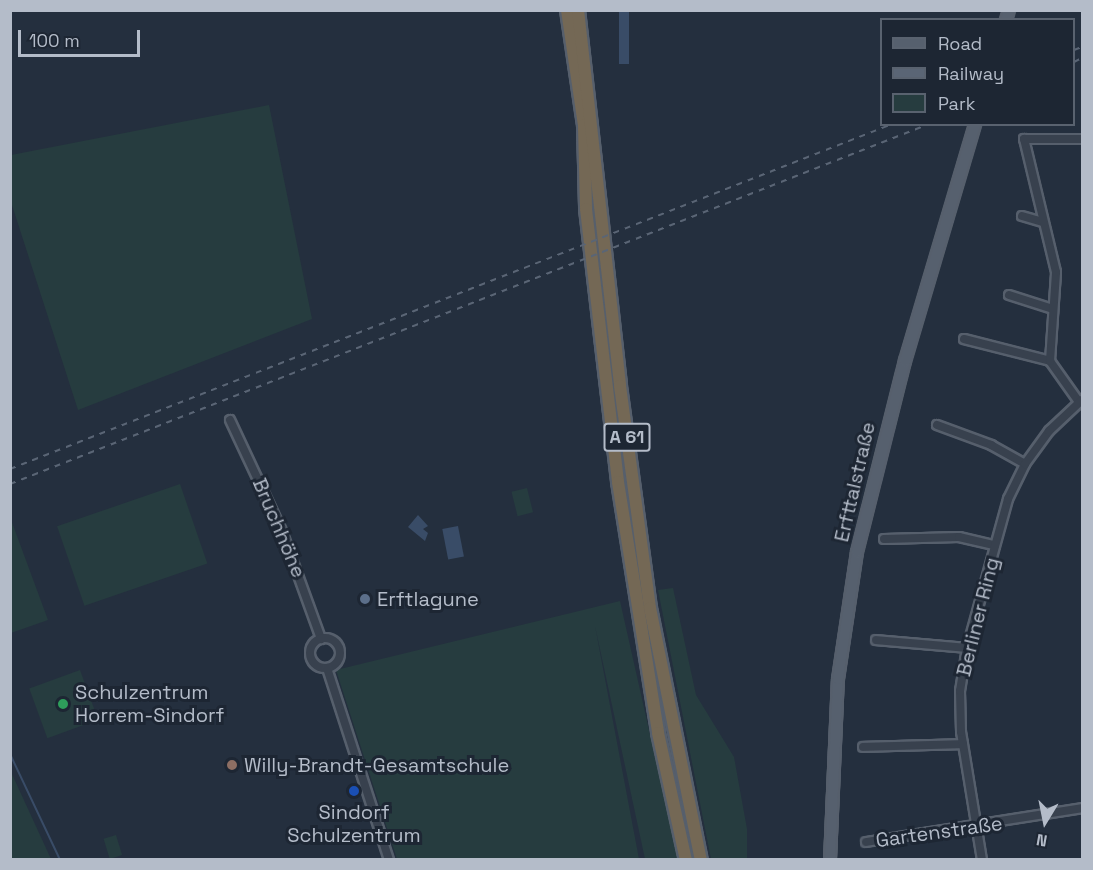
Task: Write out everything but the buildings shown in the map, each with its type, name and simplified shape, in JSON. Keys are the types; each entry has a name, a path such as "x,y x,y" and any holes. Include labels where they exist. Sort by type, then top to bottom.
{"highway":[{"name":"A 61","path":"567,10 584,124 586,209 618,482 658,733 686,860"},
{"name":"A 61","path":"578,10 622,398 650,608 701,860"}],"main road":[{"name":"Erfttalstraße","path":"830,860 838,679 857,552 904,361 974,126"}],"street":[{"path":"1050,361 1056,272 1024,139 1083,139"},
{"path":"1022,216 1043,222"},
{"path":"1009,295 1053,309"},
{"path":"964,339 1050,361 1081,401"},
{"name":"Berliner Ring","path":"982,860 963,744 960,692 967,648 1008,499 1025,464 1049,431 1081,401"},
{"name":"Bruchhöhe","path":"230,420 282,531 321,639 330,639 339,649 336,663 327,668"},
{"path":"937,425 992,445 1025,464"},
{"path":"884,539 959,537 995,545"},
{"path":"321,639 313,645 310,654 314,663 327,668 389,860"},
{"path":"876,640 967,648"},
{"path":"863,747 963,744"},
{"name":"Gartenstraße","path":"866,842 958,826 975,828 1083,808"}],"green space":[{"path":"269,105 312,319 78,410 11,202 11,155"},
{"path":"180,484 207,563 84,606 57,526"},
{"path":"527,488 533,512 518,516 511,492"},
{"path":"10,517 48,620 11,633 10,633"},
{"path":"673,588 696,695 734,757 747,829 747,859 711,859 658,590"},
{"path":"620,601 678,859 645,859 595,626 639,859 397,859 336,670"},
{"name":"Schulzentrum Horrem-Sindorf","path":"80,670 98,720 47,738 29,688"},
{"path":"11,772 51,859 11,859"},
{"path":"116,835 122,855 110,859 104,839"}],"water":[{"path":"619,11 629,11 629,64 619,64"},
{"path":"418,515 428,526 423,529 428,533 425,541 408,527"},
{"path":"458,526 464,556 448,559 442,529"}],"waterway":[{"path":"10,754 60,860"}],"railway":[{"path":"1075,50 1082,47"},
{"path":"1075,62 1082,58"},
{"path":"10,469 887,126"},
{"path":"10,484 924,126"}],"place":[{"name":"Erftlagune","path":"365,599"},
{"name":"Schulzentrum Horrem-Sindorf","path":"63,704"},
{"name":"Willy-Brandt-Gesamtschule","path":"232,765"},
{"name":"Sindorf Schulzentrum","path":"354,791"}]}
